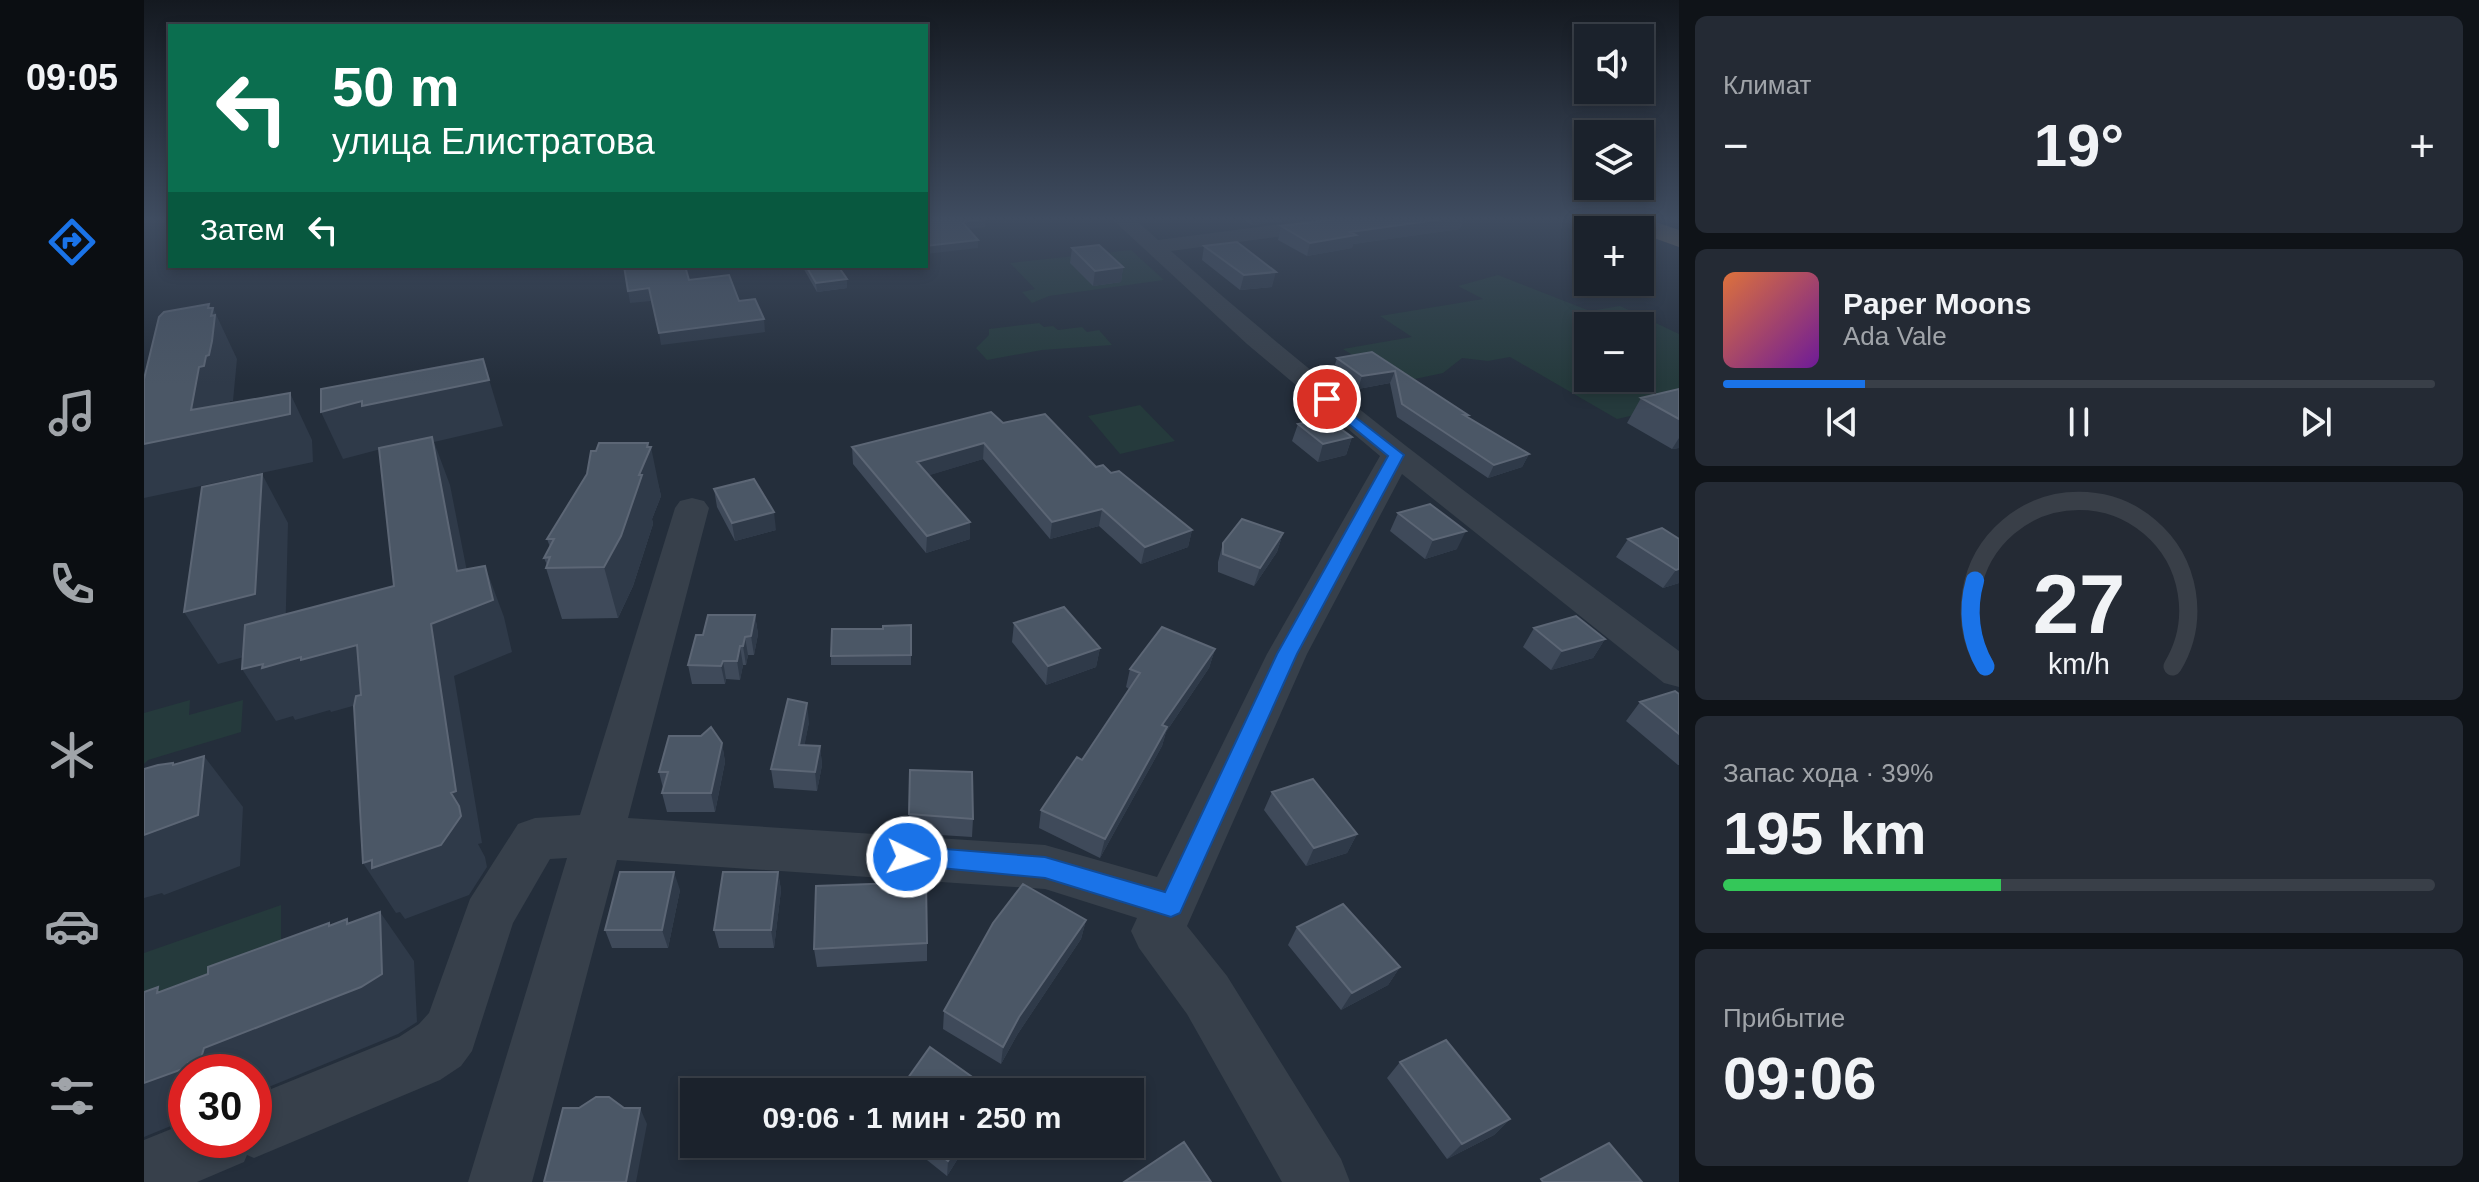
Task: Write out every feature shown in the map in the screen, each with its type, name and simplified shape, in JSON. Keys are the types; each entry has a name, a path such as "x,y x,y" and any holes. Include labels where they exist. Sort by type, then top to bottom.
{"street":[{"path":"1184,274 1281,362 1396,455 1679,672"},
{"path":"1318,1182 1207,995 1158,931 1287,654 1396,455"},
{"path":"500,1182 692,508"},
{"path":"272,1120 419,1059 440,1045 452,1031 489,916 535,839 577,836 1045,867 1171,905"},
{"path":"144,1172 178,1158"}],"green space":[{"path":"1021,274 1158,274 1164,280 1049,296 1032,303 1022,292 1035,289"},
{"path":"1498,275 1590,311 1620,306 1633,312 1574,312 1574,392 1654,392 1654,322 1679,334 1679,405 1617,419 1510,357 1488,361 1462,358 1443,373 1396,383 1343,349 1412,337 1380,316 1483,299 1458,286"},
{"path":"1039,323 1058,330 1082,327 1087,332 1099,330 1112,345 1042,350 987,360 976,348 989,335 989,329"},
{"path":"1140,405 1175,441 1120,454 1088,416"},
{"path":"190,700 189,715 243,700 241,732 148,760 144,764 144,713"},
{"path":"281,905 281,949 144,998 144,953"}],"building":[{"path":"625,274 687,274 689,280 729,275 739,301 755,299 764,319 659,333 649,288 628,291"},
{"path":"811,274 844,274 847,279 816,283"},
{"path":"209,304 208,308 213,308 211,316 215,315 212,341 204,366 199,367 191,410 290,393 290,414 144,444 144,379 159,317 164,312"},
{"path":"1372,352 1468,415 1464,415 1529,454 1494,465 1402,404 1395,371 1362,376 1337,358"},
{"path":"483,359 489,380 362,406 362,401 321,412 321,389"},
{"path":"1679,389 1679,419 1641,398"},
{"path":"991,412 1003,423 1045,414 1096,467 1103,465 1111,473 1119,471 1192,530 1145,547 1102,509 1052,522 984,443 917,462 970,522 927,536 852,447"},
{"path":"1326,418 1352,437 1323,444 1298,424"},
{"path":"432,437 457,571 485,566 493,600 431,624 456,791 451,793 461,816 441,845 372,868 372,860 363,863 354,706 356,696 361,695 357,645 301,660 301,657 262,668 263,664 242,669 245,625 394,586 379,448"},
{"path":"599,443 648,443 647,447 651,447 639,475 642,475 621,536 604,567 546,568 550,557 544,558 554,539 547,539 587,474 591,451 596,451"},
{"path":"262,474 255,594 184,612 202,487"},
{"path":"754,479 774,512 732,523 714,489"},
{"path":"1430,504 1466,531 1433,540 1398,513"},
{"path":"1242,519 1283,533 1260,568 1223,554 1223,543"},
{"path":"1662,528 1679,539 1679,569 1628,539"},
{"path":"1064,607 1100,648 1048,666 1014,623"},
{"path":"708,615 755,615 751,636 745,637 737,661 723,661 721,666 688,665 696,635 703,635"},
{"path":"1576,616 1605,639 1562,651 1534,628"},
{"path":"911,625 911,655 831,656 832,629 883,629 883,626"},
{"path":"1162,627 1215,649 1162,725 1167,727 1105,839 1041,810 1077,757 1082,760 1140,673 1130,669"},
{"path":"1675,691 1679,694 1679,734 1640,702"},
{"path":"788,699 807,703 799,745 820,746 815,772 771,769"},
{"path":"711,727 722,743 711,793 662,793 668,772 659,772 669,736 701,736"},
{"path":"204,756 198,815 144,835 144,769"},
{"path":"910,770 972,772 973,819 909,814"},
{"path":"1313,779 1357,834 1314,848 1272,792"},
{"path":"620,872 674,872 662,930 605,930"},
{"path":"723,872 778,872 771,930 714,930"},
{"path":"926,882 927,943 814,949 816,886"},
{"path":"1023,884 1086,920 1019,1017 1003,1047 944,1011 993,923"},
{"path":"1343,904 1400,967 1352,993 1297,927"},
{"path":"380,912 382,974 361,987 204,1048 202,1054 168,1054 168,1074 144,1083 144,992 158,987 157,993 208,974 208,967 329,923 329,926 347,919 347,924"},
{"path":"1446,1040 1510,1119 1462,1144 1400,1062"},
{"path":"930,1047 974,1078 908,1078"},
{"path":"596,1097 609,1097 624,1108 640,1108 626,1182 544,1182 563,1108 579,1108"},
{"path":"1184,1142 1211,1182 1124,1182"},
{"path":"1609,1143 1642,1182 1543,1182 1541,1179"}],"route":[{"path":"907,857 1045,867 1171,905 1287,654 1396,455 1327,399"}]}
